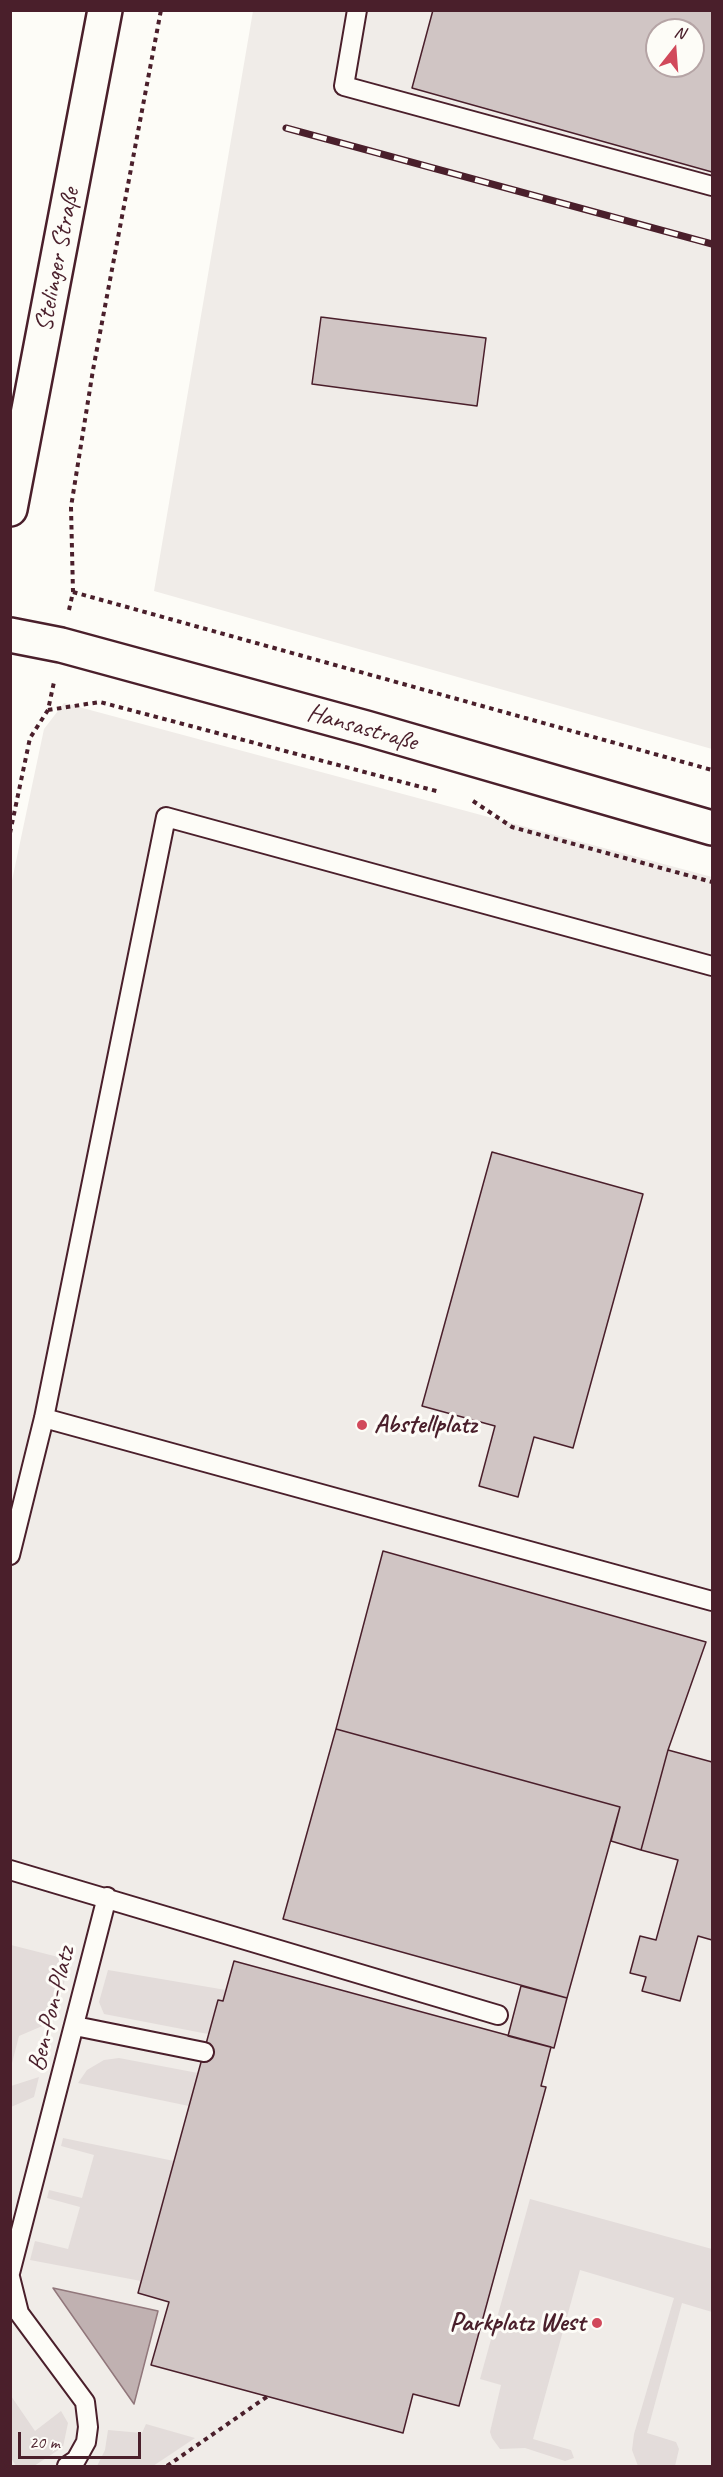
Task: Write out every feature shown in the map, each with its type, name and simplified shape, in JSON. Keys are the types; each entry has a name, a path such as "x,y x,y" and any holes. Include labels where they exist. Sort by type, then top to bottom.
{"street":[{"name":"Stelinger Straße","path":"10,509 105,10"},
{"name":"Hansastraße","path":"10,635 61,645 355,725 712,828"}],"lane":[{"path":"357,10 344,86 712,186"},
{"path":"10,1555 44,1418 166,817 712,966"},
{"path":"44,1418 712,1601"},
{"path":"10,1870 498,2015"},
{"name":"Ben-Pon-Platz","path":"67,2466 76,2460 86,2442 88,2427 85,2402 19,2313 10,2275 106,1897"},
{"path":"75,2026 204,2052"}],"path":[{"path":"161,10 71,507 73,592 712,770"},
{"path":"10,833 30,738 48,710 100,702 451,795"},
{"path":"462,798 474,801 512,827 712,882"},
{"path":"167,2466 268,2396"}],"shaded area":[{"path":"253,11 712,11 712,749 154,591"},
{"name":"Abstellplatz","path":"64,703 712,877 712,2466 11,2466 10,890 44,729"},
{"path":"11,1945 70,1960 54,2021 19,2036 11,2067"},
{"path":"108,1970 226,1990 223,2001 218,2000 208,2034 104,2014 99,2002"},
{"path":"119,2058 198,2073 189,2106 78,2083 87,2070 104,2060"},
{"path":"39,2077 34,2097 11,2107 11,2086"},
{"path":"63,2138 174,2161 141,2281 30,2260 35,2241 68,2249 80,2207 47,2198 49,2190 82,2198 94,2155 61,2146"},
{"path":"530,2199 712,2249 712,2312 682,2303 647,2433 676,2442 679,2449 675,2466 638,2466 632,2450 634,2434 674,2298 580,2270 533,2439 571,2450 574,2458 565,2461 525,2448 500,2449 492,2438 490,2432 501,2385 480,2379"},
{"path":"53,2288 158,2311 134,2404"},
{"path":"11,2396 35,2431 61,2411 68,2423 63,2447 34,2466 16,2466 11,2458"},
{"path":"146,2424 195,2438 153,2466 97,2466 105,2450 108,2430 142,2433"}],"building":[{"path":"433,10 712,10 712,172 412,88"},
{"path":"321,317 486,338 477,406 312,384"},
{"path":"492,1152 643,1194 573,1448 534,1437 518,1497 479,1486 495,1426 422,1406"},
{"path":"383,1551 706,1642 668,1750 641,1850 611,1841 620,1807 336,1729"},
{"path":"336,1729 620,1807 567,1998 283,1919"},
{"path":"668,1750 712,1762 712,1940 698,1936 680,2001 642,1991 646,1977 630,1973 640,1936 656,1940 678,1860 641,1850"},
{"path":"234,1961 551,2047 541,2086 546,2087 459,2406 413,2394 403,2433 151,2365 169,2302 138,2293 218,2000 223,2001"},
{"path":"521,1986 567,1998 554,2048 508,2036"}],"railway":[{"path":"286,128 712,244"}],"place":[{"name":"Abstellplatz","path":"362,1425"},
{"name":"Parkplatz West","path":"597,2323"}]}
